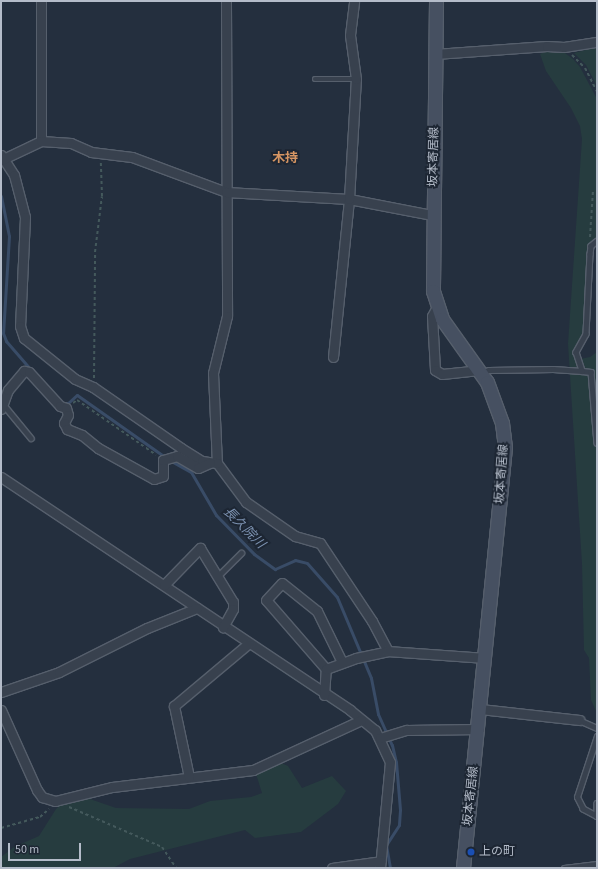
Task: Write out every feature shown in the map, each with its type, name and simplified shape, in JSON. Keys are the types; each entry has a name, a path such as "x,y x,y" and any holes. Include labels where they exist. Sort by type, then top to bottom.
{"main road":[{"name":"坂本寄居線","path":"436,1 432,280 437,307 442,319 480,371 495,403 505,447 479,729 463,868"}],"street":[{"path":"41,141 42,1"},
{"path":"214,463 213,373 227,316 226,1"},
{"path":"332,357 349,198 356,79 350,35 354,1"},
{"path":"435,54 547,46 564,47 597,42"},
{"path":"388,651 372,621 320,543 295,536 246,502 214,463 181,448 93,387 75,378 24,338 20,332 25,217 14,175 2,158 41,141 71,144 103,154 132,157 226,192 349,198 432,214"},
{"path":"437,307 432,316 435,370 442,374 480,371"},
{"path":"2,406 8,390 24,371 29,372 60,406 66,408 68,415 64,423 67,429 82,435 98,448 154,479 163,476 163,460 176,456 198,468 214,463"},
{"path":"1,477 164,585 324,695 350,710 375,730 381,738 390,762 390,776 381,865 332,868"},
{"path":"164,585 200,548 233,602 233,609 223,627"},
{"path":"324,695 326,669 266,600 282,583 317,611 342,662"},
{"path":"1,692 59,672 147,628 197,608"},
{"path":"189,777 174,706 248,644"},
{"path":"326,669 342,662 388,651 485,658"},
{"path":"480,709 579,720"},
{"path":"1,710 36,790 42,797 55,801 89,792 189,777 253,770 361,720"},
{"path":"381,738 393,732 479,729"}],"lane":[{"path":"315,79 356,79"},
{"path":"582,371 576,352 586,334 591,246 597,241"},
{"path":"480,371 539,369 591,372 597,444"},
{"path":"2,406 31,438"},
{"path":"217,577 241,554"},
{"path":"579,720 597,728"},
{"path":"597,736 577,797 583,809 597,816 597,803"},
{"path":"564,868 597,864"}],"path":[{"path":"564,47 585,68 597,92"},
{"path":"93,387 95,252 102,196 101,164 103,154"},
{"path":"591,246 593,191"},
{"path":"66,408 77,400 163,460"},
{"path":"1,828 40,817 55,801 162,847 176,868"}],"green space":[{"path":"597,47 597,86 586,65 574,53"},
{"path":"546,51 565,53 573,59 580,67 597,99 597,238 587,252 584,335 576,346 580,359 590,357 597,352 597,713 591,700 589,658 584,650 582,564 568,344 582,139 580,126 571,108 546,71 540,54"},
{"path":"279,762 288,766 302,788 332,776 346,791 338,804 301,832 255,838 245,830 130,859 113,868 1,868 1,857 14,847 39,836 56,809 63,803 87,798 116,808 189,809 210,801 251,797 262,793 256,774"}],"waterway":[{"name":"長久院川","path":"1,196 9,236 3,333 6,341 30,369"},
{"name":"長久院川","path":"61,403 68,403 77,395 165,457"},
{"name":"長久院川","path":"171,461 191,472 216,515 254,554 275,569 295,560 307,563 337,597 371,678 378,714 392,745 396,762 400,810 399,825 386,845 390,868"}],"place":[{"name":"上の町","path":"471,852"}],"district":[{"name":"木持","path":"285,158"}]}
